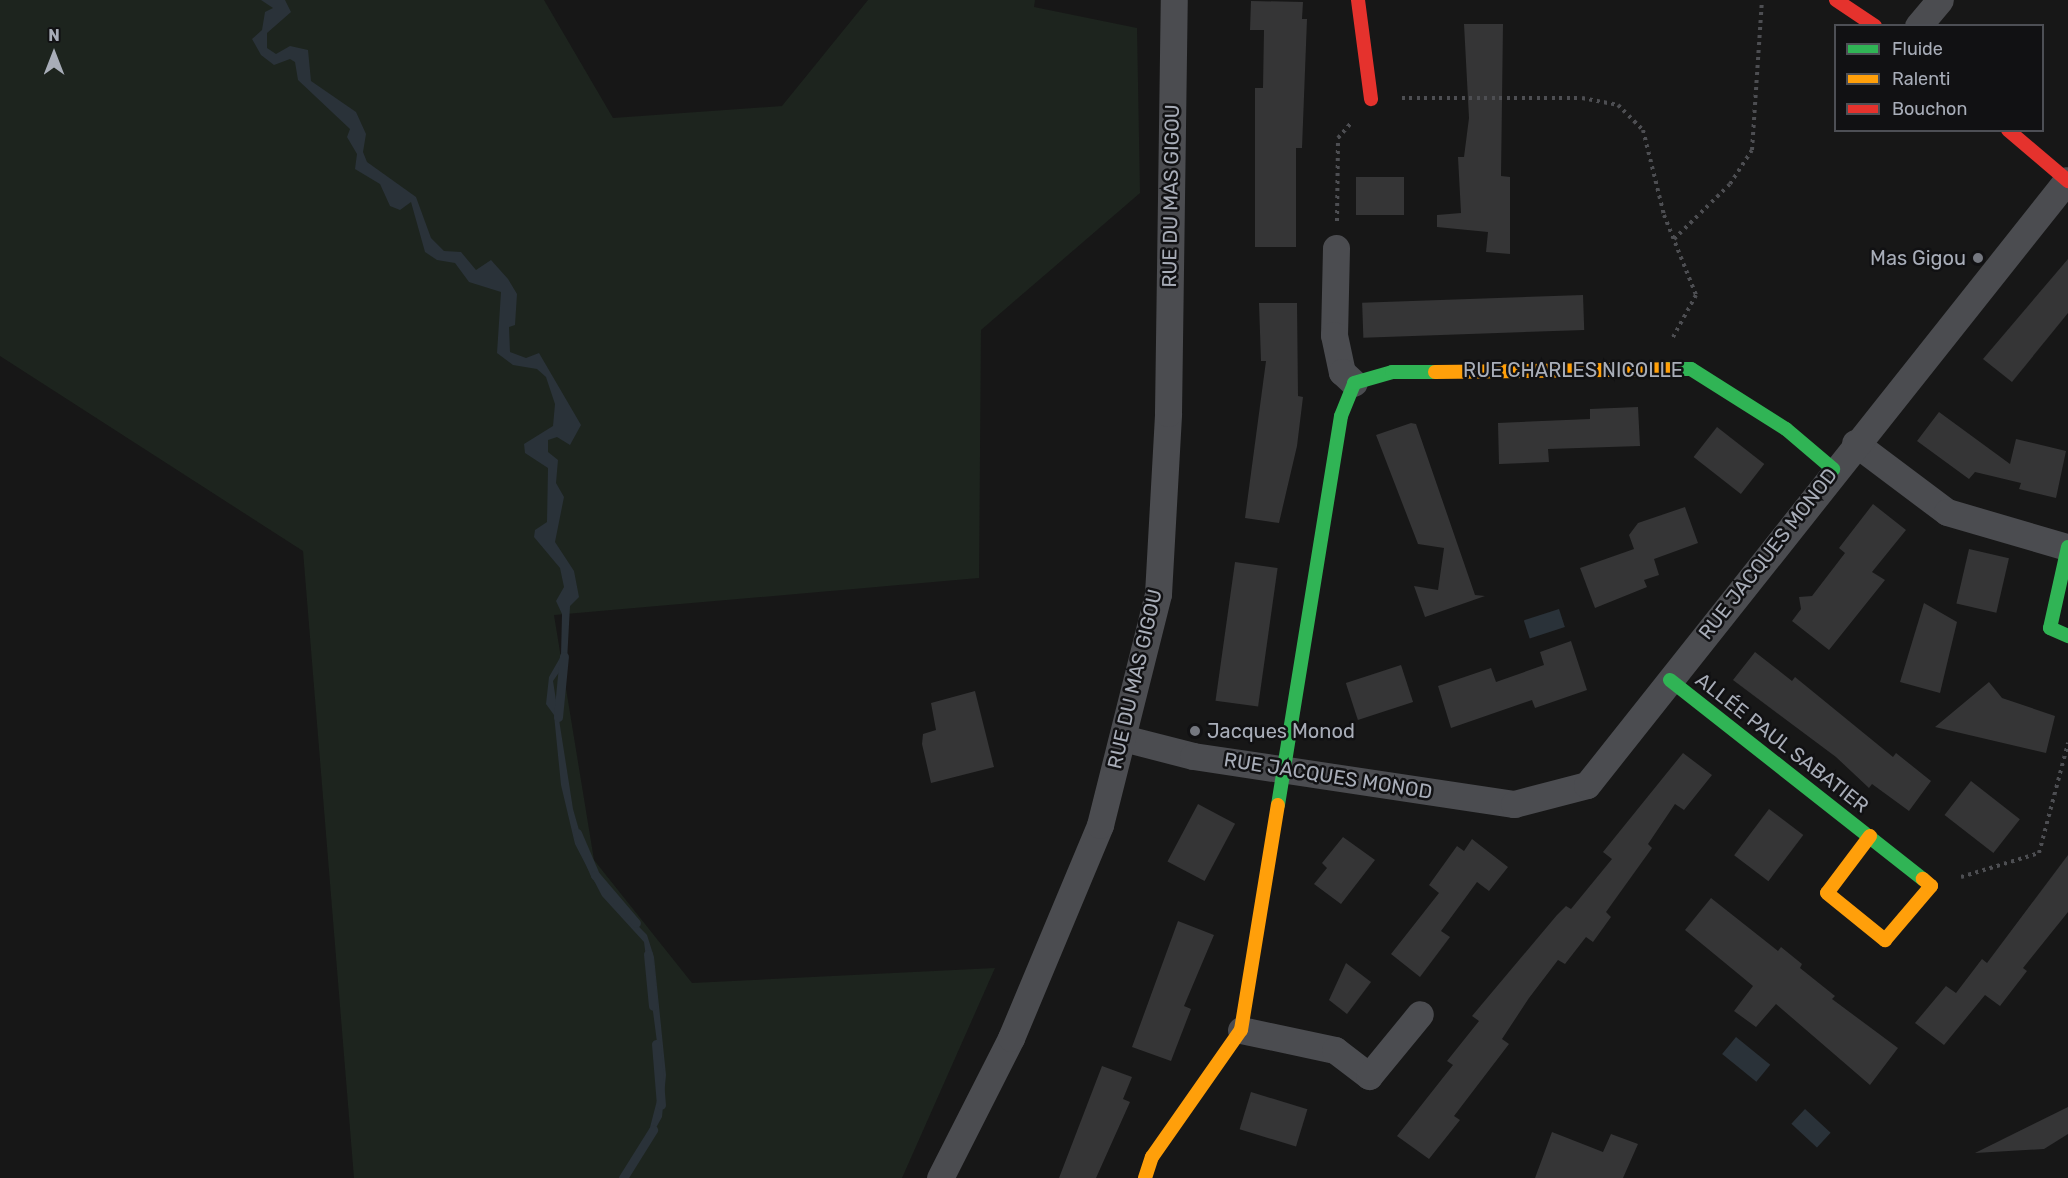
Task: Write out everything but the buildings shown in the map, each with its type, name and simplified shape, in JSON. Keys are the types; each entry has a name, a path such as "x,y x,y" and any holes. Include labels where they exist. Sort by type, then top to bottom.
{"street":[{"name":"RUE DU MAS GIGOU","path":"940,1178 1011,1038 1100,825 1158,594 1168,413 1174,0"},
{"path":"1358,0 1371,99"},
{"path":"1836,0 1872,24"},
{"path":"1920,24 1940,0"},
{"path":"2010,132 2068,181"},
{"name":"RUE JACQUES MONOD","path":"1123,738 1193,756 1514,804 1587,785 1833,469 2068,181"},
{"path":"1145,1178 1152,1157 1241,1030 1286,769 1341,416 1354,383 1342,372 1334,335 1336,248"},
{"name":"RUE CHARLES NICOLLE","path":"1354,383 1392,372 1691,369 1786,429 1833,469"},
{"path":"1855,443 1947,513 2068,547 2050,628 2068,636"},
{"name":"ALLÉE PAUL SABATIER","path":"1670,680 1870,836 1931,886 1885,940 1827,893 1870,836"},
{"path":"1241,1030 1335,1050 1369,1076 1420,1014"}],"path":[{"path":"1674,239 1730,184 1752,150 1762,0"},
{"path":"1336,248 1338,138 1371,99 1582,98 1618,105 1643,130 1674,239 1696,295 1672,339 1665,369"},
{"path":"1931,886 2039,853 2068,743"}],"shaded area":[{"path":"0,0 544,0 613,118 782,106 868,0 1035,0 1034,7 1137,28 1140,193 981,330 979,578 554,615 594,860 692,983 995,968 902,1178 354,1178 303,551 0,356"},
{"path":"261,0 285,0 291,12 267,33 267,48 276,54 290,46 308,50 311,81 356,112 366,134 363,152 367,162 416,197 431,238 444,251 461,252 476,270 491,260 508,279 517,294 515,325 509,327 510,352 526,358 539,353 581,425 570,445 557,437 548,440 548,452 558,460 556,483 564,497 555,542 574,571 579,597 570,606 567,661 553,681 573,809 589,865 608,895 647,935 654,957 666,1075 662,1117 628,1178 622,1178 647,1139 662,1081 644,942 602,896 575,844 561,785 554,715 546,704 549,677 561,656 562,614 556,601 564,587 560,568 534,537 535,530 547,522 548,468 525,453 524,444 553,426 555,404 546,377 537,369 513,365 497,353 501,292 469,282 455,263 437,260 425,252 411,202 400,210 390,206 380,184 355,169 357,154 347,137 350,129 298,80 295,62 290,59 274,65 261,55 252,39 262,30 265,12 273,8"},
{"path":"1559,609 1565,627 1530,639 1524,620"},
{"path":"1736,1037 1770,1065 1756,1082 1722,1054"},
{"path":"1805,1109 1831,1133 1817,1147 1791,1124"}],"waterway":[{"path":"558,717 564,656"},
{"path":"577,833 595,875 636,923"},
{"path":"648,954 653,1006"},
{"path":"656,1044 661,1105"},
{"path":"623,1178 653,1130"}],"traffic: fast":[{"path":"1668,369 1691,369 1786,429 1833,469"},
{"path":"1278,805 1341,416 1354,383 1392,372 1435,372"},
{"path":"2068,547 2050,628 2068,636"},
{"path":"1670,680 1923,879"}],"traffic: slow":[{"path":"1435,372 1668,369"},
{"path":"1145,1178 1152,1157 1241,1030 1278,805"},
{"path":"1870,836 1827,893 1885,940 1931,886 1923,879"}],"traffic: jam":[{"path":"1358,0 1371,99"},
{"path":"1836,0 1872,24"},
{"path":"2010,132 2068,181"}],"place":[{"name":"Mas Gigou","path":"1978,258"},
{"name":"Jacques Monod","path":"1195,731"}]}
